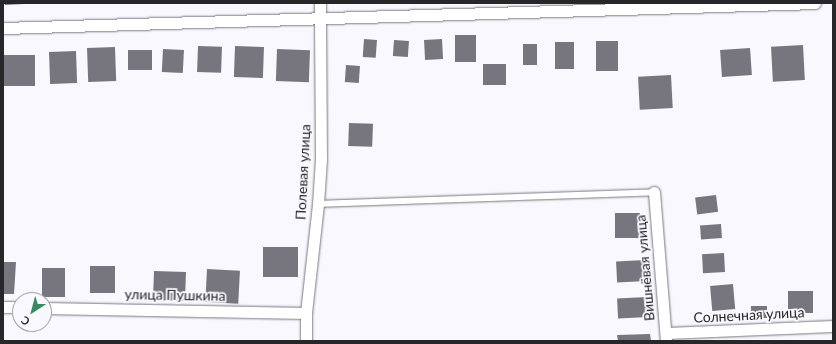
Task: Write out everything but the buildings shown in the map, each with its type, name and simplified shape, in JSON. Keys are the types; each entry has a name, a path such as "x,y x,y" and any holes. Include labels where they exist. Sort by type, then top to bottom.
{"street":[{"name":"Полевая улица","path":"306,341 306,313 318,204 321,159 320,3"},
{"path":"3,28 321,17 815,3"},
{"name":"Вишнёвая улица","path":"654,192 666,337"},
{"name":"улица Пушкина","path":"52,308 306,313"},
{"name":"Солнечная улица","path":"666,337 833,326"}],"lane":[{"path":"318,204 654,192"}]}
